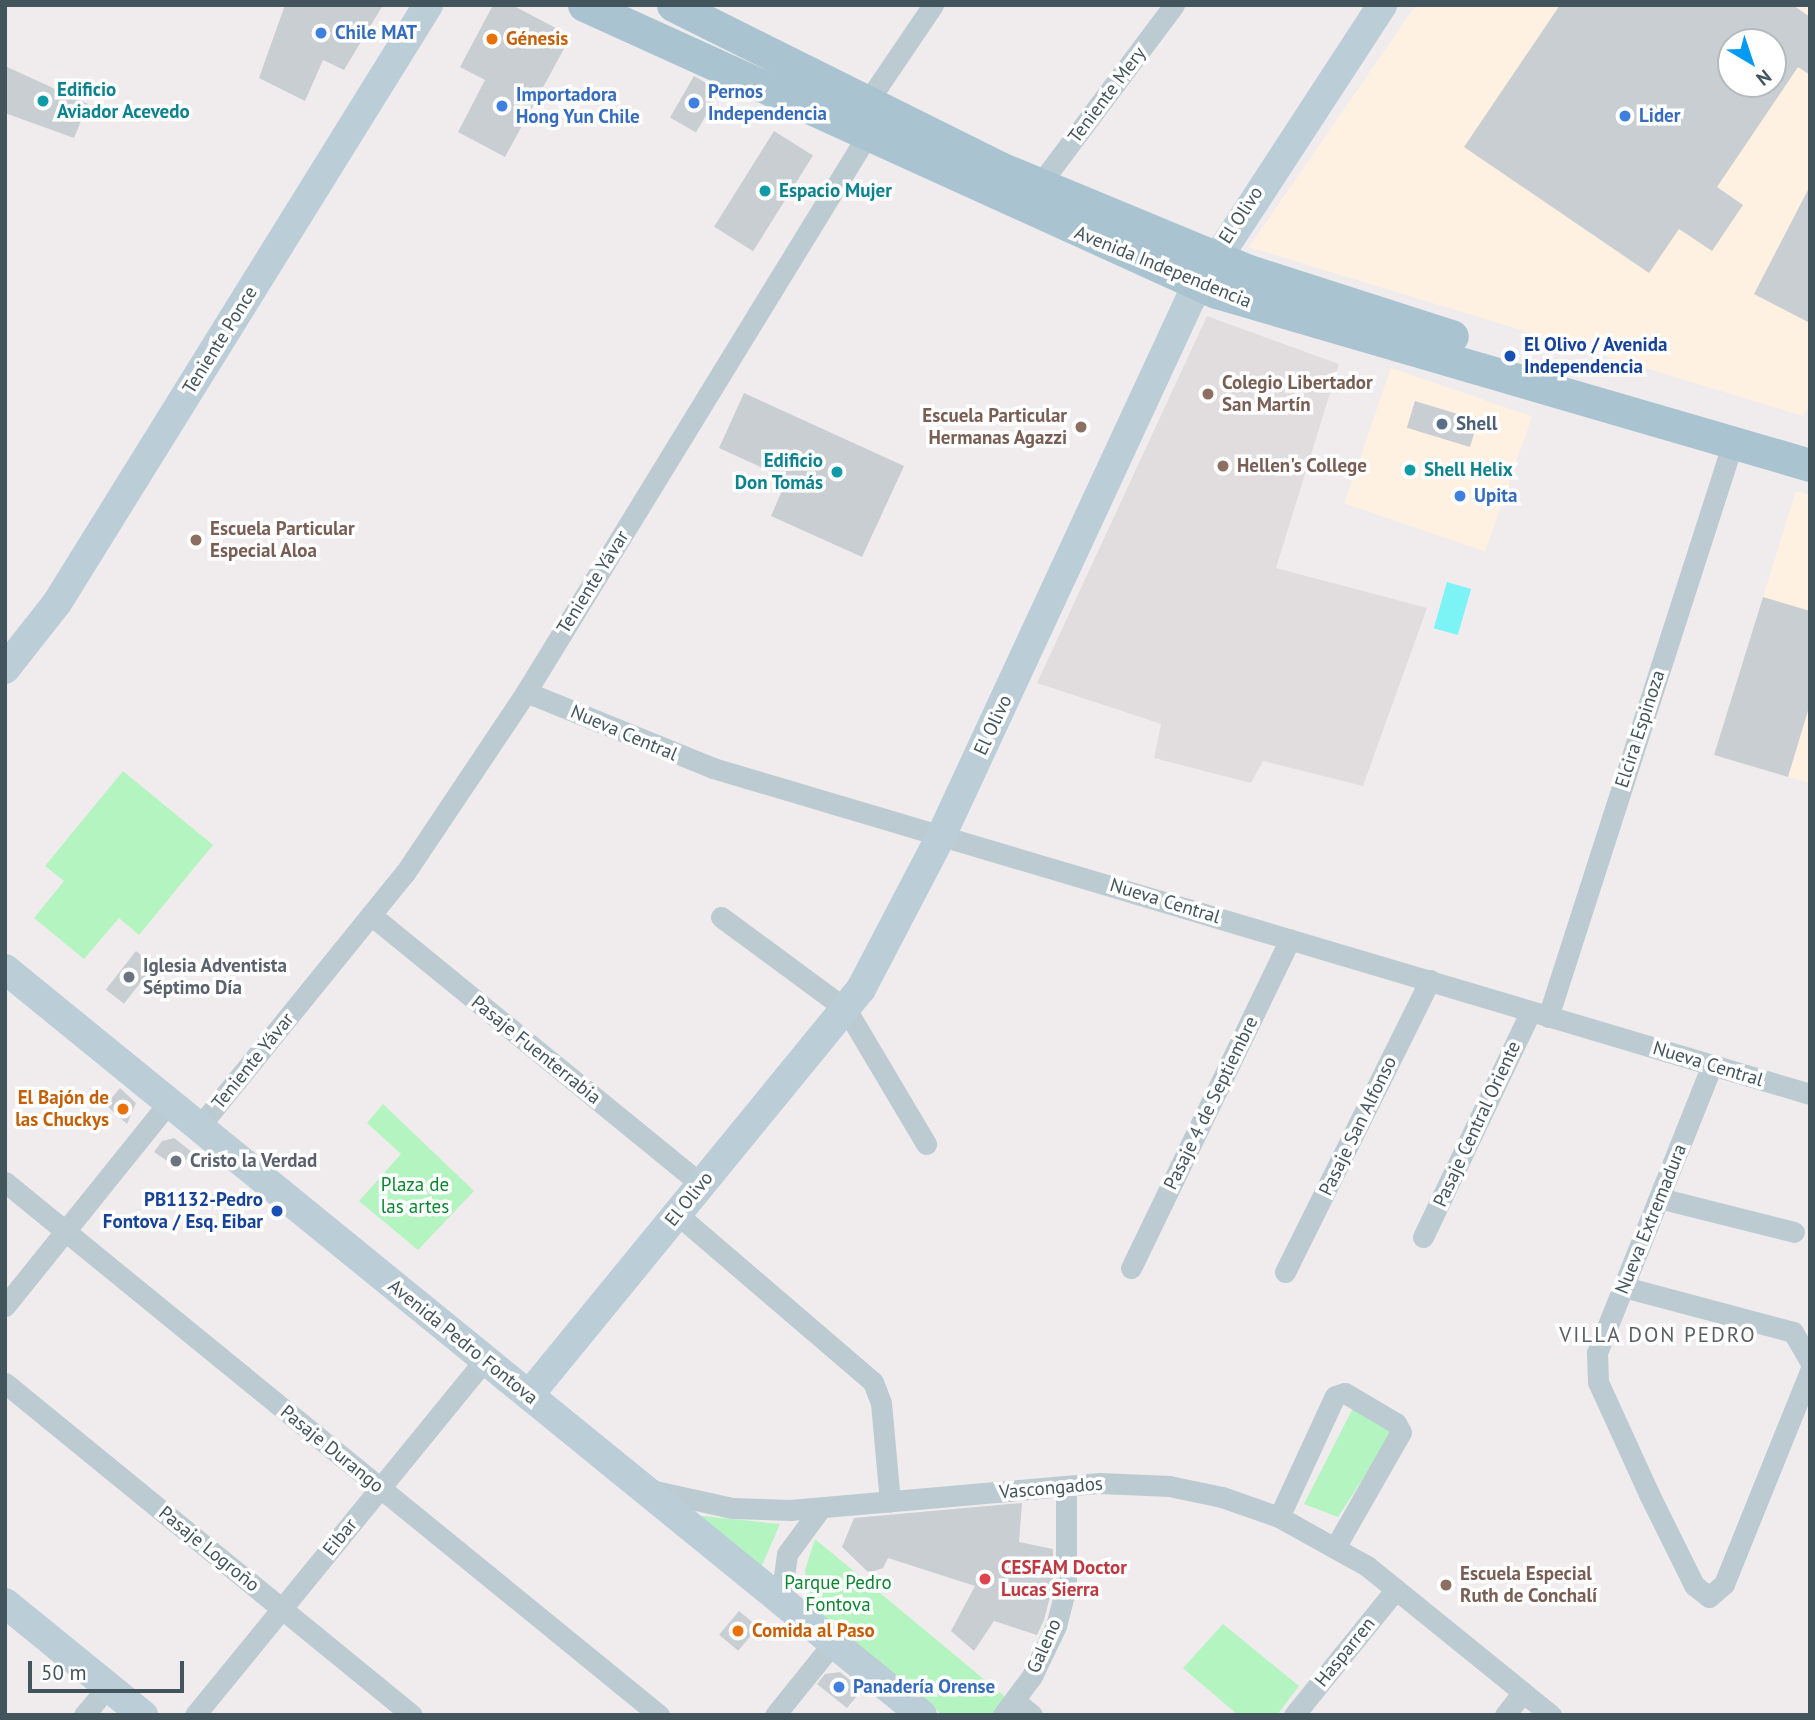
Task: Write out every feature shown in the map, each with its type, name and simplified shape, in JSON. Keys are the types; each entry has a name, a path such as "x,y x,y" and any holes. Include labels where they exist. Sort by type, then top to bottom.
{"main road":[{"name":"Avenida Independencia","path":"584,5 665,40 1040,184 1206,271 1810,445"},
{"name":"Avenida Independencia","path":"681,7 865,116 1206,271 1810,465"}],"street":[{"name":"Teniente Ponce","path":"5,669 57,603 428,5"},
{"name":"Teniente Yávar","path":"199,1127 371,915 526,692 856,154 865,116 933,5"},
{"name":"Teniente Mery","path":"1040,184 1174,5"},
{"name":"El Olivo","path":"529,1395 846,1009 942,834 1206,271 1382,5"},
{"path":"665,40 681,7"},
{"name":"Elcira Espinoza","path":"1539,1014 1733,442"},
{"name":"Nueva Central","path":"526,692 702,765 942,834 1810,1094"},
{"name":"Pasaje Fuenterrabia","path":"371,915 701,1184"},
{"path":"721,917 846,1009 926,1144"},
{"name":"Pasaje 4 de Septiembre","path":"1132,1268 1290,939"},
{"name":"Avenida Pedro Fontova","path":"5,969 922,1715"},
{"name":"Pasaje San Alfonso","path":"1285,1272 1430,981"},
{"name":"Pasaje Central Oriente","path":"1423,1237 1539,1014"},
{"name":"Nueva Extremadura","path":"1712,1065 1597,1353 1598,1382 1694,1584 1709,1597 1724,1584 1810,1371"},
{"path":"5,1306 169,1102"},
{"name":"Pasaje Durango","path":"5,1182 659,1715"},
{"path":"1659,1198 1794,1232"},
{"path":"677,1214 873,1382 881,1403 890,1502"},
{"path":"1624,1287 1793,1332 1809,1355"},
{"name":"Eibar","path":"195,1715 485,1360"},
{"name":"Pasaje Logroño","path":"5,1383 412,1715"},
{"path":"1279,1517 1335,1396 1345,1393 1396,1423 1401,1432 1336,1546"},
{"name":"Vascongados","path":"637,1483 666,1496 732,1508 820,1509 1066,1486 1169,1486 1279,1517 1336,1546 1396,1589 1551,1715"},
{"name":"Galeno","path":"1009,1708 1056,1626 1066,1587 1066,1486"},
{"path":"786,1605 782,1590 787,1554 820,1509"},
{"name":"Hasparren","path":"1294,1715 1396,1589"},
{"path":"5,1603 144,1715"},
{"path":"775,1715 833,1643"},
{"path":"84,1715 108,1686"},
{"path":"1504,1715 1523,1692"},
{"path":"1009,1708 1032,1715"}],"shaded area":[{"path":"1416,5 1810,5 1810,404 1803,416 1249,247"},
{"name":"Hellen's College","path":"1207,316 1339,364 1276,568 1427,608 1363,786 1263,761 1251,783 1154,758 1161,724 1037,683"},
{"path":"1391,368 1532,417 1485,552 1344,503"},
{"path":"1796,491 1810,495 1810,783 1714,755"}],"green space":[{"path":"123,771 213,845 139,935 119,918 84,959 34,918 64,881 45,866"},
{"name":"Plaza de las artes","path":"383,1104 474,1191 418,1250 359,1201 401,1154 367,1123"},
{"path":"1353,1408 1394,1431 1338,1517 1304,1504"},
{"path":"692,1515 780,1524 760,1570"},
{"name":"Parque Pedro Fontova","path":"815,1539 1027,1715 942,1715 808,1605 805,1570"},
{"path":"1223,1624 1299,1686 1277,1715 1238,1715 1183,1668"}],"water":[{"path":"1447,582 1471,589 1458,635 1434,628"}],"building":[{"name":"Chile MAT","path":"285,5 383,5 344,70 323,60 305,101 259,78"},
{"name":"Importadora Hong Yun Chile","path":"493,5 512,5 571,36 505,157 458,132 485,80 460,67"},
{"name":"Lider","path":"1560,5 1793,5 1810,17 1810,75 1798,67 1787,83 1787,28 1717,28 1717,98 1777,98 1717,187 1743,205 1712,251 1679,229 1649,273 1464,147"},
{"name":"Edificio Aviador Acevedo","path":"5,66 88,104 74,138 5,113"},
{"name":"Pernos Independencia","path":"694,76 720,91 696,133 670,118"},
{"name":"Espacio Mujer","path":"774,131 813,155 753,251 714,227"},
{"path":"1810,186 1810,323 1754,294"},
{"name":"Edificio Don Tomás","path":"744,393 904,466 862,557 771,516 787,479 719,448"},
{"name":"Shell","path":"1415,401 1478,420 1470,447 1407,428"},
{"path":"1763,597 1810,611 1810,704 1788,777 1714,755"},
{"name":"Iglesia Adventista Séptimo Día","path":"136,951 154,965 124,1004 106,990"},
{"name":"El Bajón de las Chuckys","path":"120,1088 136,1103 127,1124 106,1105"},
{"name":"Cristo la Verdad","path":"174,1138 192,1152 179,1169 154,1152 162,1141"},
{"name":"CESFAM Doctor Lucas Sierra","path":"1022,1503 1019,1542 1053,1549 1053,1585 1044,1620 1037,1635 994,1621 974,1651 951,1631 975,1586 888,1558 883,1568 869,1573 842,1547 854,1518"},
{"name":"Comida al Paso","path":"739,1611 758,1627 738,1651 719,1635"},
{"name":"Panadería Orense","path":"840,1672 862,1690 847,1708 817,1684 825,1674"}],"place":[{"name":"Chile MAT","path":"321,33"},
{"name":"Génesis","path":"492,39"},
{"name":"Edificio Aviador Acevedo","path":"43,101"},
{"name":"Pernos Independencia","path":"694,103"},
{"name":"Importadora Hong Yun Chile","path":"502,106"},
{"name":"Lider","path":"1625,116"},
{"name":"Espacio Mujer","path":"765,191"},
{"name":"El Olivo / Avenida Independencia","path":"1510,356"},
{"name":"Colegio Libertador San Martín","path":"1208,394"},
{"name":"Shell","path":"1442,424"},
{"name":"Escuela Particular Hermanas Agazzi","path":"1081,427"},
{"name":"Hellen's College","path":"1223,466"},
{"name":"Shell Helix","path":"1410,470"},
{"name":"Edificio Don Tomás","path":"837,472"},
{"name":"Upita","path":"1460,496"},
{"name":"Escuela Particular Especial Aloa","path":"196,540"},
{"name":"Iglesia Adventista Séptimo Día","path":"129,977"},
{"name":"El Bajón de las Chuckys","path":"123,1109"},
{"name":"Cristo la Verdad","path":"176,1161"},
{"name":"PB1132-Pedro Fontova / Esq. Eibar","path":"277,1211"},
{"name":"CESFAM Doctor Lucas Sierra","path":"985,1579"},
{"name":"Escuela Especial Ruth de Conchalí","path":"1446,1585"},
{"name":"Comida al Paso","path":"738,1631"},
{"name":"Panadería Orense","path":"839,1687"}],"district":[{"name":"VILLA DON PEDRO","path":"1658,1335"}]}
